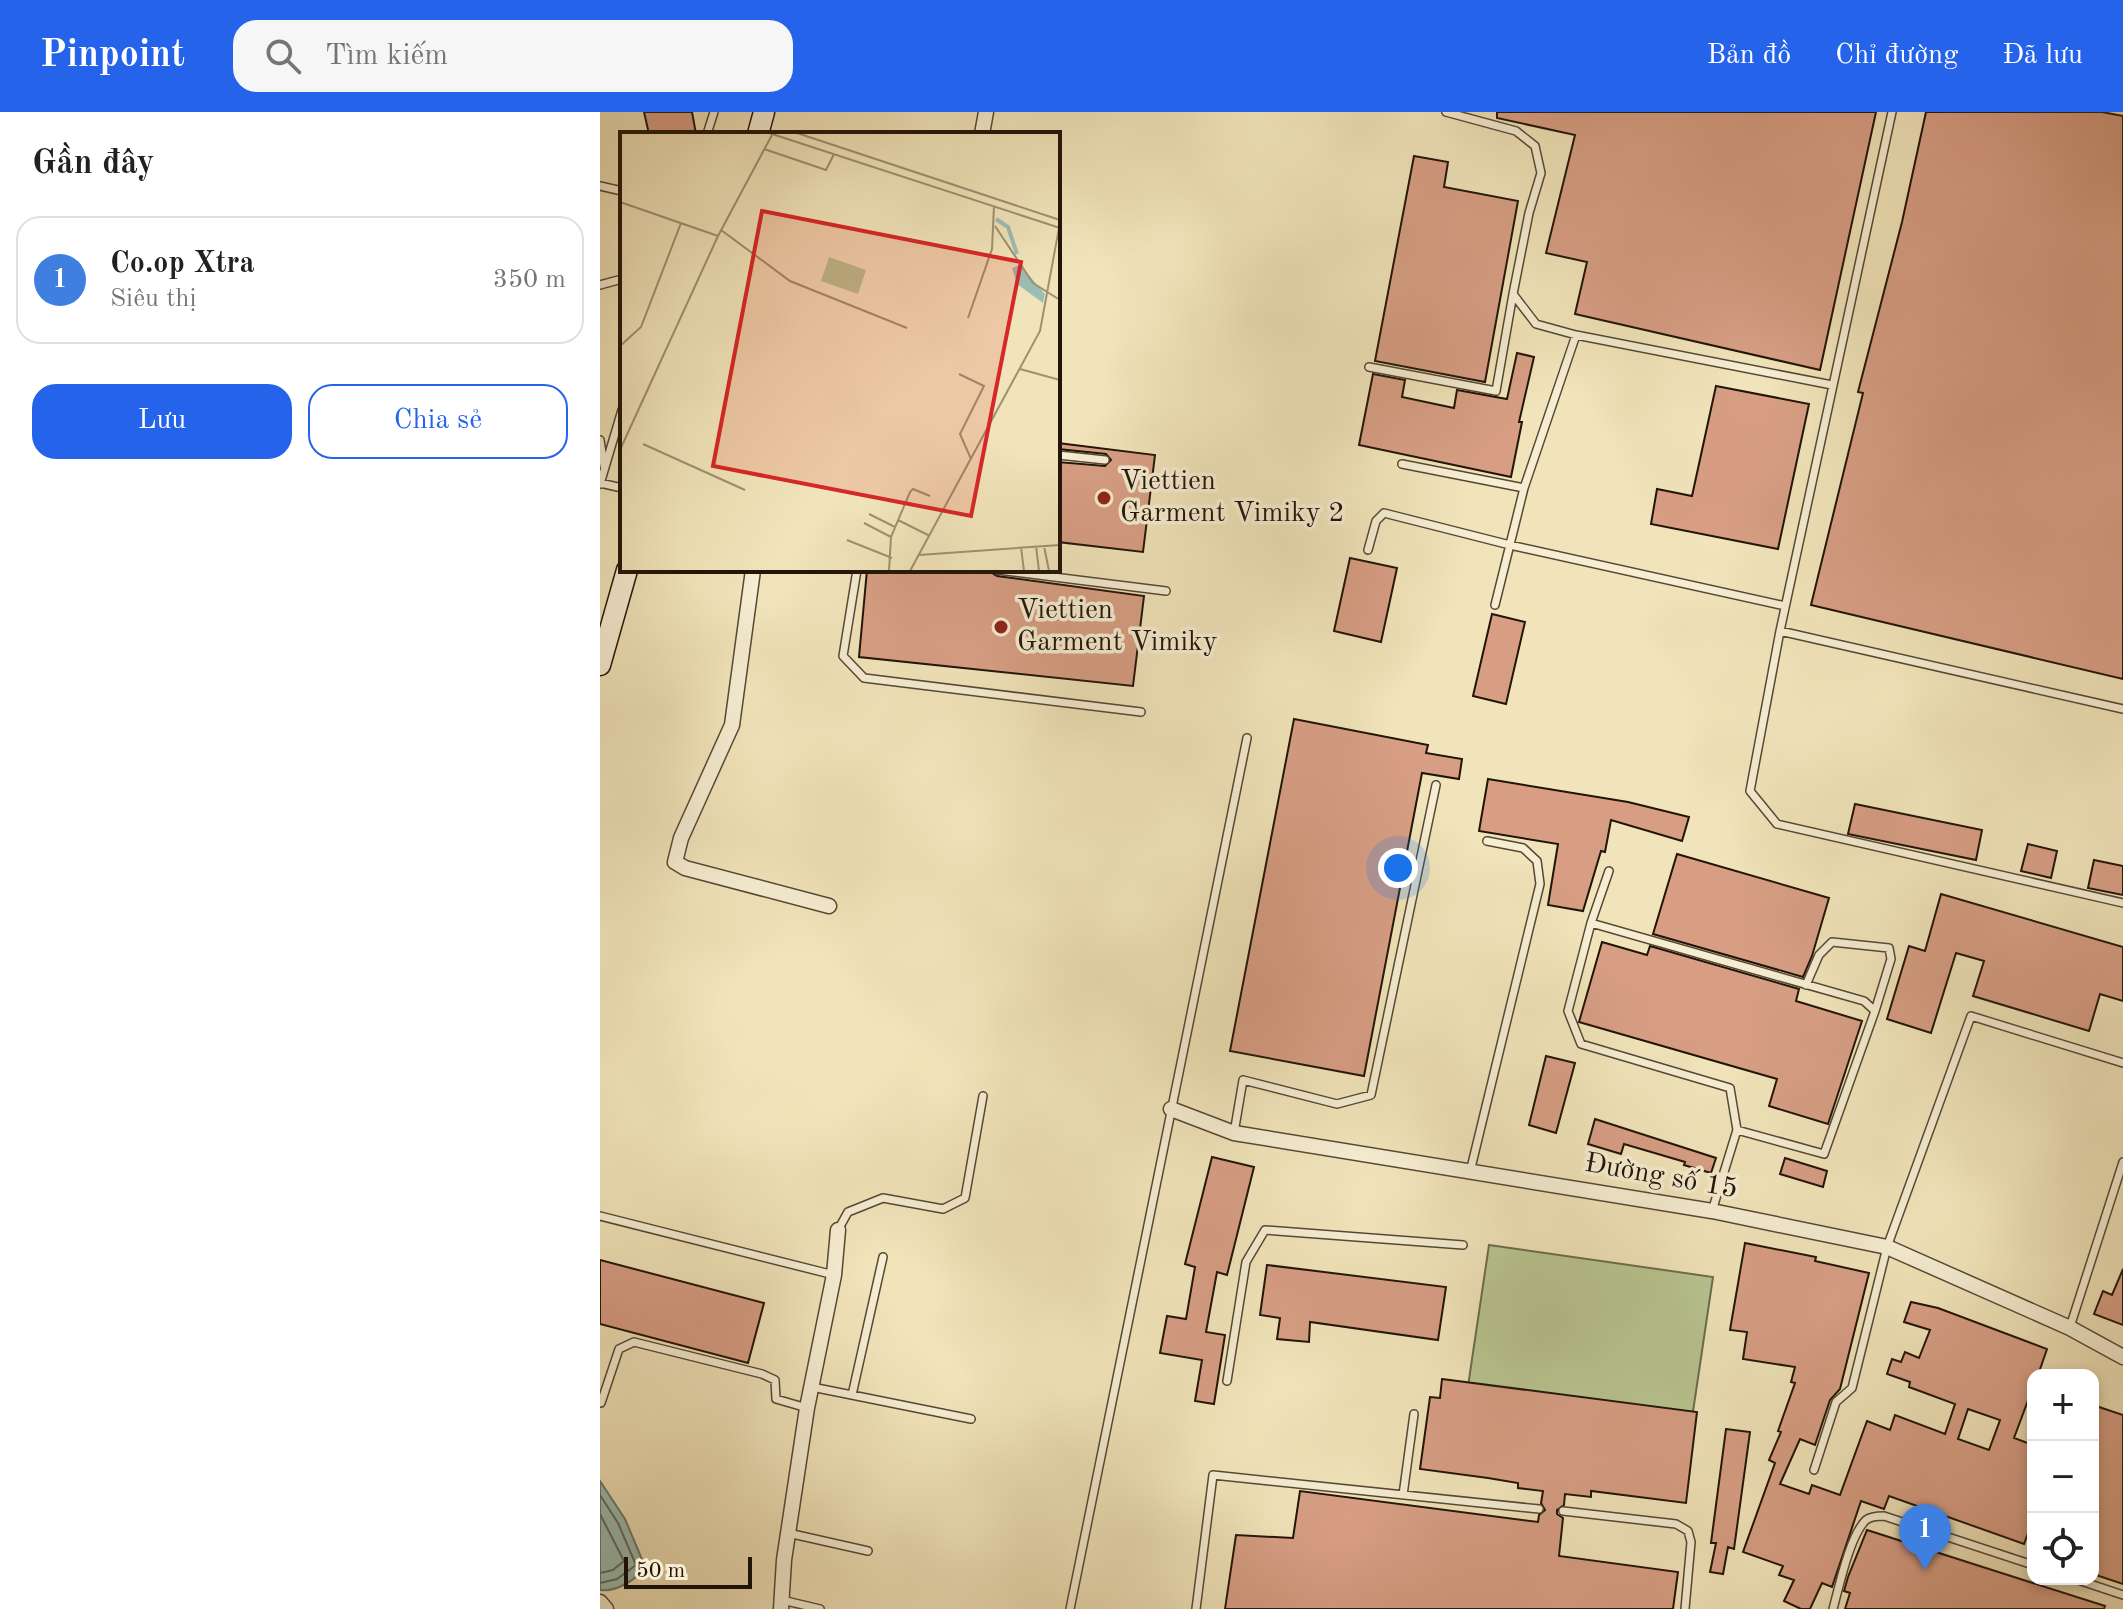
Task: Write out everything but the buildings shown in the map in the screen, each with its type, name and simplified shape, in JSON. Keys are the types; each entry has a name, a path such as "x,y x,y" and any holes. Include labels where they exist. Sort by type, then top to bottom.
{"main road":[{"path":"759,132 764,112"},
{"path":"600,665 606,624 626,572"}],"street":[{"path":"982,132 986,112"},
{"path":"753,572 732,725 681,838 675,862 685,868 829,906"},
{"name":"Đường số 15","path":"1171,1109 1234,1133 1712,1211 1887,1247 2070,1328 2123,1357"},
{"path":"781,1604 807,1408 834,1275 838,1230"},
{"path":"600,1602 606,1609"}],"lane":[{"path":"708,132 714,112"},
{"path":"1369,367 1496,391 1529,213 1541,173 1535,146 1516,131 1446,112"},
{"path":"1892,112 1785,606 1750,791 1777,824 2123,903"},
{"path":"600,186 620,191"},
{"path":"600,285 620,280"},
{"path":"1513,294 1536,324 1576,335 1832,385"},
{"path":"1495,605 1524,488 1576,335"},
{"path":"620,417 600,484 620,488"},
{"path":"600,440 605,468"},
{"path":"1060,455 1105,460"},
{"path":"1402,464 1524,488"},
{"path":"1368,550 1376,521 1384,513 1510,545 1785,606"},
{"path":"857,572 843,656 864,678 1141,712"},
{"path":"1014,572 1166,591"},
{"path":"1780,631 2123,709"},
{"path":"1070,1609 1247,738"},
{"path":"1234,1133 1243,1080 1337,1104 1371,1095 1436,785"},
{"path":"1470,1172 1540,884 1537,861 1523,848 1487,841"},
{"path":"1609,871 1591,923 1568,1011 1581,1044 1730,1088 1737,1130 1712,1211"},
{"path":"1591,923 1864,1001 1875,1011"},
{"path":"1737,1130 1824,1154 1875,1011 1891,959 1889,948 1832,942 1819,955 1806,985"},
{"path":"1814,1470 1836,1402 1852,1388 1887,1247 1971,1016 2123,1063"},
{"path":"838,1230 848,1212 883,1198 943,1209 965,1198 983,1096"},
{"path":"2070,1328 2123,1162"},
{"path":"600,1216 834,1275"},
{"path":"1227,1381 1246,1262 1265,1230 1463,1245"},
{"path":"852,1395 883,1257"},
{"path":"601,1403 619,1349 634,1342 762,1374 775,1380 776,1399 807,1408"},
{"path":"812,1387 971,1419"},
{"path":"1403,1495 1414,1414"},
{"path":"1196,1609 1213,1475 1539,1509"},
{"path":"1563,1511 1676,1524 1688,1531 1691,1542 1685,1609"},
{"path":"1833,1609 1846,1560 1866,1520 1874,1516 1884,1516 2027,1563"},
{"path":"788,1533 868,1551"},
{"path":"2093,1585 2123,1595"},
{"path":"781,1604 820,1609"}],"green space":[{"path":"1489,1245 1713,1277 1691,1425 1467,1393"}],"water":[{"path":"600,1481 625,1519 644,1564 632,1580 606,1590 600,1590"}],"place":[{"name":"Viettien Garment Vimiky 2","path":"1104,498"},
{"name":"Viettien Garment Vimiky","path":"1001,627"},
{"name":"Co.op Xtra","path":"1925,1570"}]}
